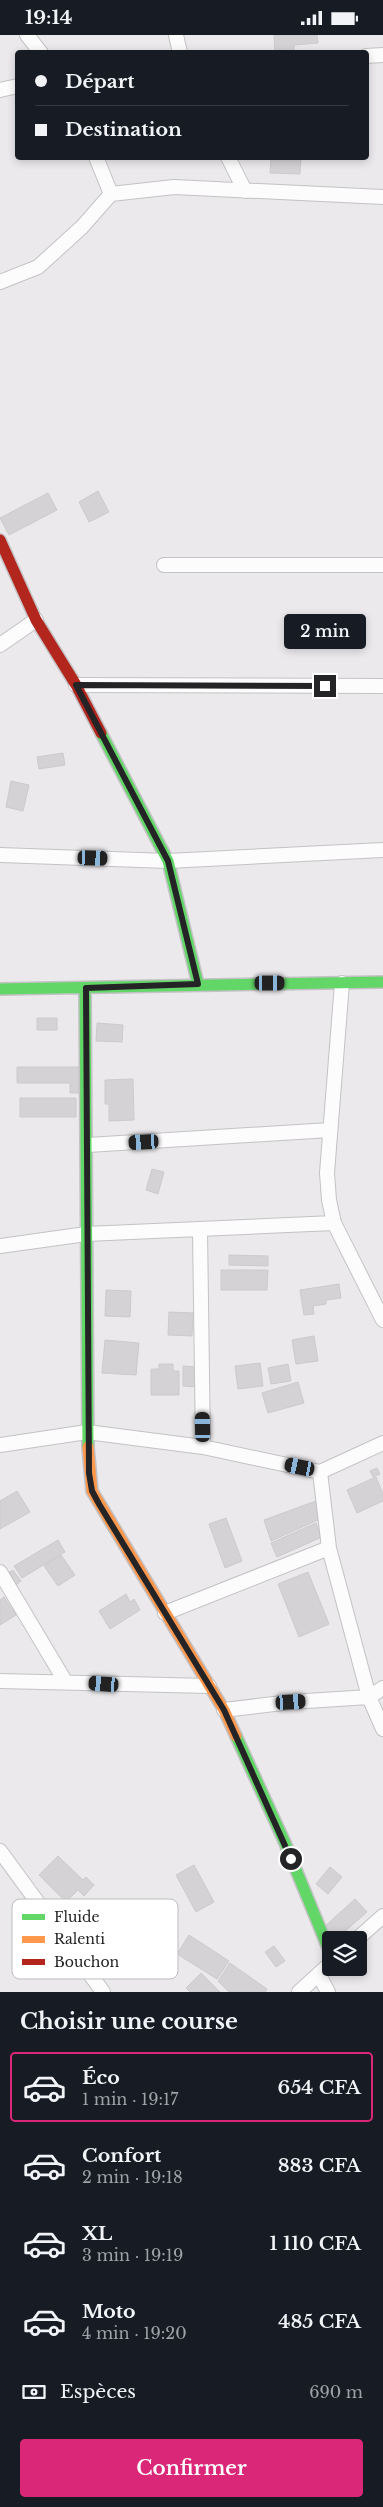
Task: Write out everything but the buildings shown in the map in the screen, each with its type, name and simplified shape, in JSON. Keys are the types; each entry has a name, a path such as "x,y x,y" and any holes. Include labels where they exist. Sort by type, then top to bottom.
{"street":[{"path":"27,35 39,50"},
{"path":"176,35 179,50"},
{"path":"369,56 383,55"},
{"path":"0,90 15,87"},
{"path":"97,160 111,194"},
{"path":"230,160 245,191"},
{"path":"0,282 38,267 82,227 111,194 174,187 383,197"},
{"path":"0,540 36,619 76,685 168,861 198,984"},
{"path":"164,565 383,565"},
{"path":"0,645 36,619"},
{"path":"76,685 383,686"},
{"path":"0,855 168,861 383,850"},
{"path":"0,989 383,982"},
{"path":"342,983 327,1173 329,1200 334,1223 383,1320"},
{"path":"86,988 88,1145 86,1234 87,1432 92,1491 224,1710 285,1843 322,1933"},
{"path":"88,1145 330,1131"},
{"path":"0,1246 86,1234 334,1223"},
{"path":"200,1229 203,1447"},
{"path":"0,1445 87,1432 203,1447 320,1472 383,1443"},
{"path":"320,1472 329,1548 369,1697 383,1729"},
{"path":"165,1613 329,1548"},
{"path":"0,1571 65,1681"},
{"path":"0,1681 65,1681 124,1685 209,1686"},
{"path":"224,1710 291,1702 369,1697 383,1687"},
{"path":"0,1851 35,1899"},
{"path":"366,1931 383,1916"},
{"path":"299,1992 322,1972"},
{"path":"319,1975 328,1992"},
{"path":"93,1979 102,1992"}],"traffic: fast":[{"path":"101,733 168,861 198,984"},
{"path":"0,989 383,982"},
{"path":"85,988 88,1447"},
{"path":"236,1736 285,1843 322,1933"}],"traffic: slow":[{"path":"88,1447 92,1491 224,1710 236,1736"}],"traffic: jam":[{"path":"0,540 36,620 76,685 101,733"}],"route":[{"path":"291,1859 224,1710 92,1491 87,1432 86,1234 88,1145 86,988 198,984 168,861 76,685 325,686"}]}
